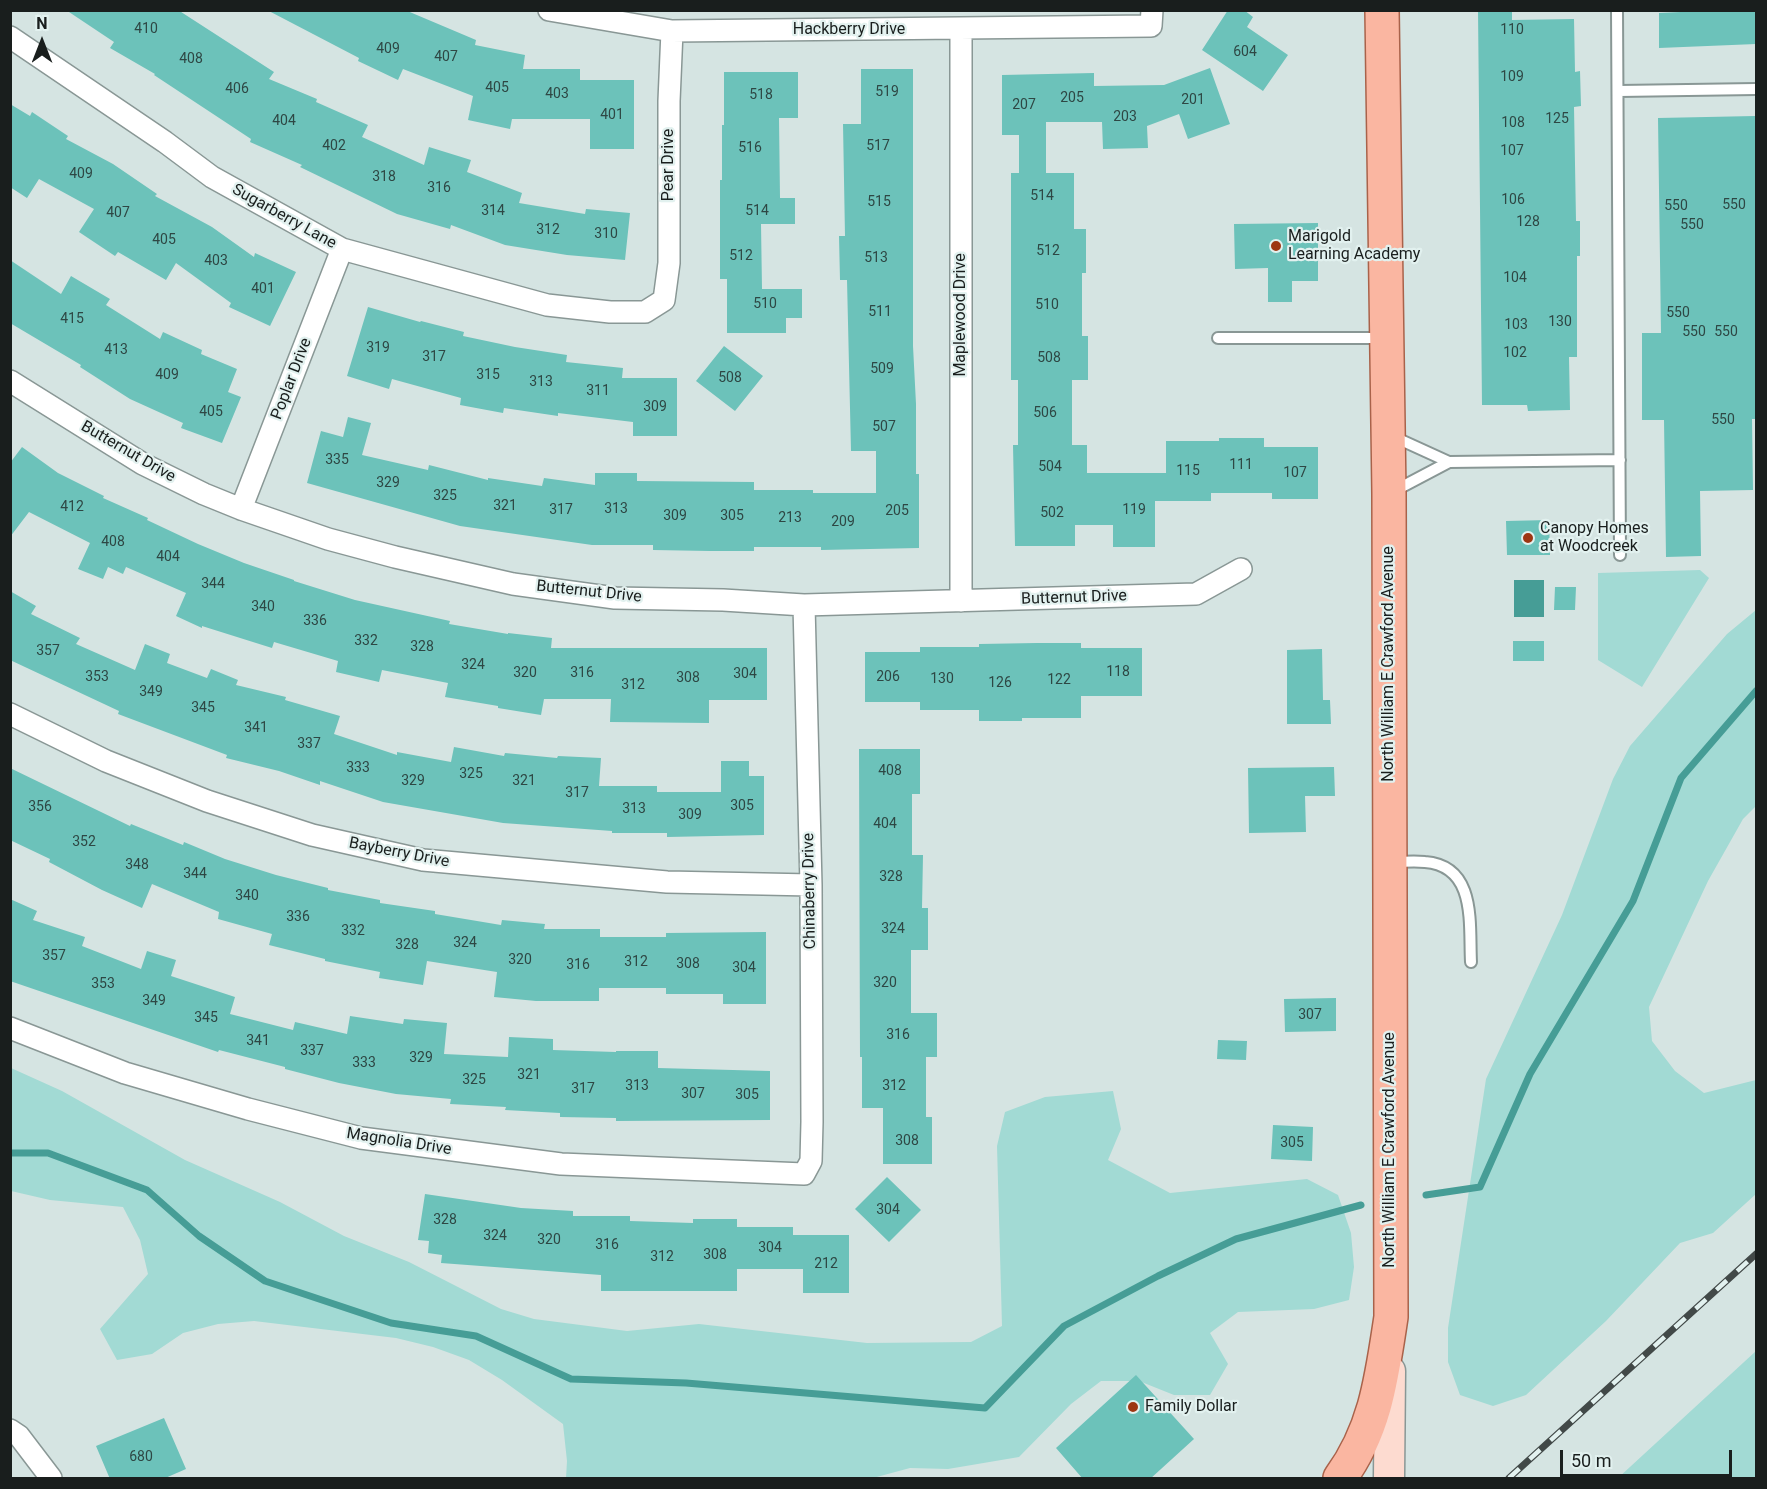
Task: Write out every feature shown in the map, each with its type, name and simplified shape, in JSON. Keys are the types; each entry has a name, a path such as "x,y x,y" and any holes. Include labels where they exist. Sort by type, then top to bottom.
{"main road":[{"name":"North William E Crawford Avenue","path":"1340,1479 1366,1434 1379,1393 1390,1317 1389,434 1382,10"},
{"path":"1389,1479 1390,1317"}],"street":[{"name":"Hackberry Drive","path":"549,10 672,31 961,29 1151,18"},
{"name":"Maplewood Drive","path":"961,29 961,602"},
{"name":"Pear Drive","path":"664,300 669,263 669,101 672,31"},
{"name":"Sugarberry Lane","path":"10,37 165,142 212,177 342,249 546,305 610,312 645,312 664,300"},
{"name":"Poplar Drive","path":"241,509 342,249"},
{"name":"Butternut Drive","path":"10,381 143,464 204,494 241,509 328,539 394,557 513,584 615,598 723,600 804,605 961,602 1196,594 1241,569"},
{"name":"Chinaberry Drive","path":"804,605 811,885 812,1131 811,1161 804,1174"},
{"name":"Bayberry Drive","path":"10,714 106,761 207,801 312,836 423,860 667,882 811,885"},
{"name":"Magnolia Drive","path":"10,1028 125,1073 248,1109 361,1138 561,1164 804,1174"},
{"path":"15,1433 51,1479"}],"lane":[{"path":"1617,10 1620,555"},
{"path":"1619,91 1756,89"},
{"path":"1218,338 1387,338"},
{"path":"1389,434 1449,462 1620,460"},
{"path":"1389,494 1449,462"},
{"path":"1389,862 1427,862 1444,867 1458,875 1466,894 1469,912 1471,962"}],"shaded area":[{"path":"1700,570 1709,578 1642,687 1598,660 1598,573"},
{"path":"1514,580 1544,580 1544,617 1514,617"},
{"path":"1756,610 1756,806 1743,819 1708,881 1649,1007 1652,1041 1675,1071 1704,1093 1756,1080 1756,1194 1713,1233 1680,1243 1606,1321 1526,1395 1493,1406 1460,1395 1448,1362 1448,1328 1486,1079 1562,915 1613,779 1630,746 1727,634"},
{"path":"11,1068 62,1091 185,1160 280,1202 344,1236 409,1262 501,1309 534,1319 627,1331 699,1324 867,1343 971,1342 1002,1326 997,1146 1005,1112 1045,1097 1113,1091 1121,1129 1108,1160 1170,1193 1307,1179 1338,1195 1351,1233 1354,1267 1349,1300 1314,1309 1238,1312 1210,1333 1228,1364 1210,1395 1174,1395 1139,1381 1101,1381 1071,1404 1019,1457 948,1469 910,1468 873,1478 566,1478 567,1461 563,1424 502,1380 469,1360 433,1347 396,1338 254,1321 218,1324 183,1333 152,1354 117,1360 100,1329 148,1274 140,1240 123,1207 50,1200 11,1191"},
{"path":"1756,1351 1756,1478 1618,1478"}],"building":[{"path":"66,10 178,10 274,72 269,79 317,99 316,102 368,125 362,137 424,165 429,147 471,160 467,172 522,193 519,203 585,214 586,209 630,213 625,260 567,255 505,245 451,225 450,229 397,214 300,167 302,165 250,142 251,139 155,74 110,48 114,42"},
{"path":"267,10 405,10 476,40 475,45 525,55 523,69 580,69 580,80 634,80 634,149 590,149 590,119 512,119 510,129 468,120 473,96 403,69 398,80 358,61 359,58"},
{"path":"1228,10 1244,10 1253,17 1247,27 1288,55 1263,91 1202,50"},
{"path":"1478,10 1512,10 1512,20 1574,19 1575,72 1580,71 1581,106 1574,107 1576,221 1580,221 1580,256 1577,256 1577,357 1569,357 1570,410 1528,411 1527,405 1482,405"},
{"path":"1756,10 1756,44 1659,48 1659,13"},
{"path":"1210,68 1230,124 1188,139 1179,114 1147,126 1148,148 1103,149 1102,122 1046,122 1046,173 1074,173 1074,229 1086,229 1086,273 1082,273 1082,336 1088,336 1088,380 1072,380 1072,445 1087,445 1087,473 1166,473 1166,441 1264,438 1264,447 1318,447 1318,499 1272,499 1272,493 1211,493 1211,501 1155,501 1155,547 1113,547 1113,525 1075,525 1075,546 1015,546 1013,445 1018,445 1018,380 1011,380 1011,173 1019,173 1019,135 1002,135 1002,75 1094,73 1094,86 1164,85"},
{"path":"861,69 913,69 913,346 916,474 919,474 919,548 821,550 821,547 754,547 754,551 710,551 653,550 653,545 592,545 460,526 307,483 321,431 343,437 348,417 371,423 362,455 428,470 429,465 488,480 488,478 542,486 544,478 595,485 595,473 637,473 637,481 754,482 754,490 876,493 876,451 851,451 847,280 840,280 839,236 845,236 843,124 861,124"},
{"path":"724,72 798,72 798,118 779,118 780,198 795,198 795,224 761,224 762,289 802,289 802,318 786,318 786,333 727,333 727,279 720,279 720,180 722,180"},
{"path":"10,104 30,116 32,112 68,136 66,139 113,164 157,194 155,196 212,227 254,257 255,253 296,272 270,326 229,307 231,303 176,263 166,280 118,252 115,256 79,232 94,209 39,179 27,198 10,187"},
{"path":"1755,116 1756,419 1752,419 1753,490 1700,491 1701,556 1666,557 1664,420 1642,420 1642,333 1661,333 1658,118"},
{"name":"Marigold Learning Academy","path":"1318,223 1318,281 1292,281 1292,302 1268,302 1268,268 1235,269 1234,224"},
{"path":"10,260 61,294 71,276 110,299 106,305 160,339 163,332 202,350 201,354 237,369 228,392 241,397 222,443 181,428 183,423 130,399 80,367 81,365 10,323"},
{"path":"368,307 464,332 463,336 567,355 566,362 623,368 622,378 677,378 677,436 633,436 633,422 558,413 558,416 504,408 503,413 460,405 461,398 392,379 389,389 347,376"},
{"path":"724,346 763,376 735,411 696,381"},
{"path":"22,447 58,473 104,496 103,498 198,544 294,581 355,600 450,621 449,624 508,634 552,638 551,648 767,648 767,700 709,700 709,723 610,722 611,699 544,699 541,715 445,697 448,683 382,670 379,682 336,672 338,661 274,642 272,648 202,626 202,628 176,616 186,593 126,567 123,574 108,567 103,579 78,569 90,543 29,512 10,537 10,463"},
{"name":"Canopy Homes at Woodcreek","path":"1549,520 1550,555 1507,555 1506,521"},
{"path":"1555,587 1576,587 1575,610 1554,610"},
{"path":"10,591 36,606 31,614 80,638 76,644 135,670 145,644 170,654 167,663 207,678 211,669 238,680 236,685 286,697 285,700 340,716 334,734 397,755 397,752 451,762 454,747 504,756 505,753 557,758 558,756 601,758 599,786 657,786 657,792 721,792 721,761 749,761 749,776 764,776 764,835 667,837 667,833 612,833 612,831 503,823 383,802 320,781 320,785 279,771 226,758 227,755 118,714 119,711 10,660"},
{"path":"1513,641 1544,641 1544,661 1513,661"},
{"path":"1081,643 1081,648 1142,648 1142,696 1081,696 1081,718 1022,718 1022,721 979,721 979,710 920,710 920,702 865,702 865,652 920,652 920,647 979,647 979,644"},
{"path":"1322,649 1323,700 1330,700 1331,724 1287,724 1287,650"},
{"path":"859,749 920,749 920,794 912,794 912,855 923,855 922,908 928,908 928,950 911,950 911,1013 937,1013 937,1057 926,1057 926,1117 932,1117 932,1164 883,1164 883,1108 862,1108"},
{"path":"1334,767 1335,796 1305,796 1306,832 1249,833 1248,768"},
{"path":"10,768 130,826 131,824 183,845 184,842 225,859 276,875 328,888 328,890 380,900 380,903 435,911 435,914 501,925 502,920 545,924 544,929 600,929 600,937 666,937 666,933 766,932 766,1004 723,1004 723,994 666,994 666,988 599,988 599,1001 536,1001 494,997 497,972 427,961 423,985 379,978 380,972 325,961 325,959 269,945 272,934 218,919 219,912 152,884 142,908 102,890 49,862 50,859 10,840"},
{"path":"10,899 37,911 33,920 85,937 82,946 141,969 147,951 176,960 171,976 235,997 230,1014 293,1030 295,1022 347,1034 350,1016 403,1024 404,1019 447,1023 444,1054 508,1057 509,1037 553,1039 553,1050 658,1051 658,1068 770,1071 770,1120 616,1121 616,1118 560,1117 560,1113 450,1104 451,1099 396,1094 339,1083 219,1050 218,1052 10,981"},
{"path":"1336,998 1336,1031 1285,1032 1284,999"},
{"path":"1218,1040 1247,1041 1246,1060 1217,1059"},
{"path":"1273,1125 1313,1127 1312,1161 1271,1159"},
{"path":"887,1177 921,1210 889,1242 855,1209"},
{"path":"425,1194 521,1208 573,1211 573,1216 630,1216 630,1221 693,1223 693,1219 737,1219 737,1227 793,1227 793,1235 849,1235 849,1293 803,1293 803,1269 737,1269 737,1291 601,1291 601,1275 441,1263 442,1255 428,1253 429,1241 418,1240"},
{"name":"Family Dollar","path":"1136,1375 1194,1439 1150,1479 1083,1479 1056,1448"},
{"path":"164,1418 186,1469 163,1479 110,1479 96,1446"}],"waterway":[{"path":"1426,1195 1480,1187 1530,1074 1633,901 1681,778 1756,691"},
{"path":"10,1153 48,1153 147,1190 199,1236 265,1281 391,1323 476,1336 571,1379 686,1383 985,1408 1064,1326 1158,1276 1236,1239 1361,1205"}],"railway":[{"path":"1509,1478 1756,1254"}],"place":[{"name":"Marigold Learning Academy","path":"1276,246"},
{"name":"Canopy Homes at Woodcreek","path":"1528,538"},
{"name":"Family Dollar","path":"1133,1407"}]}
